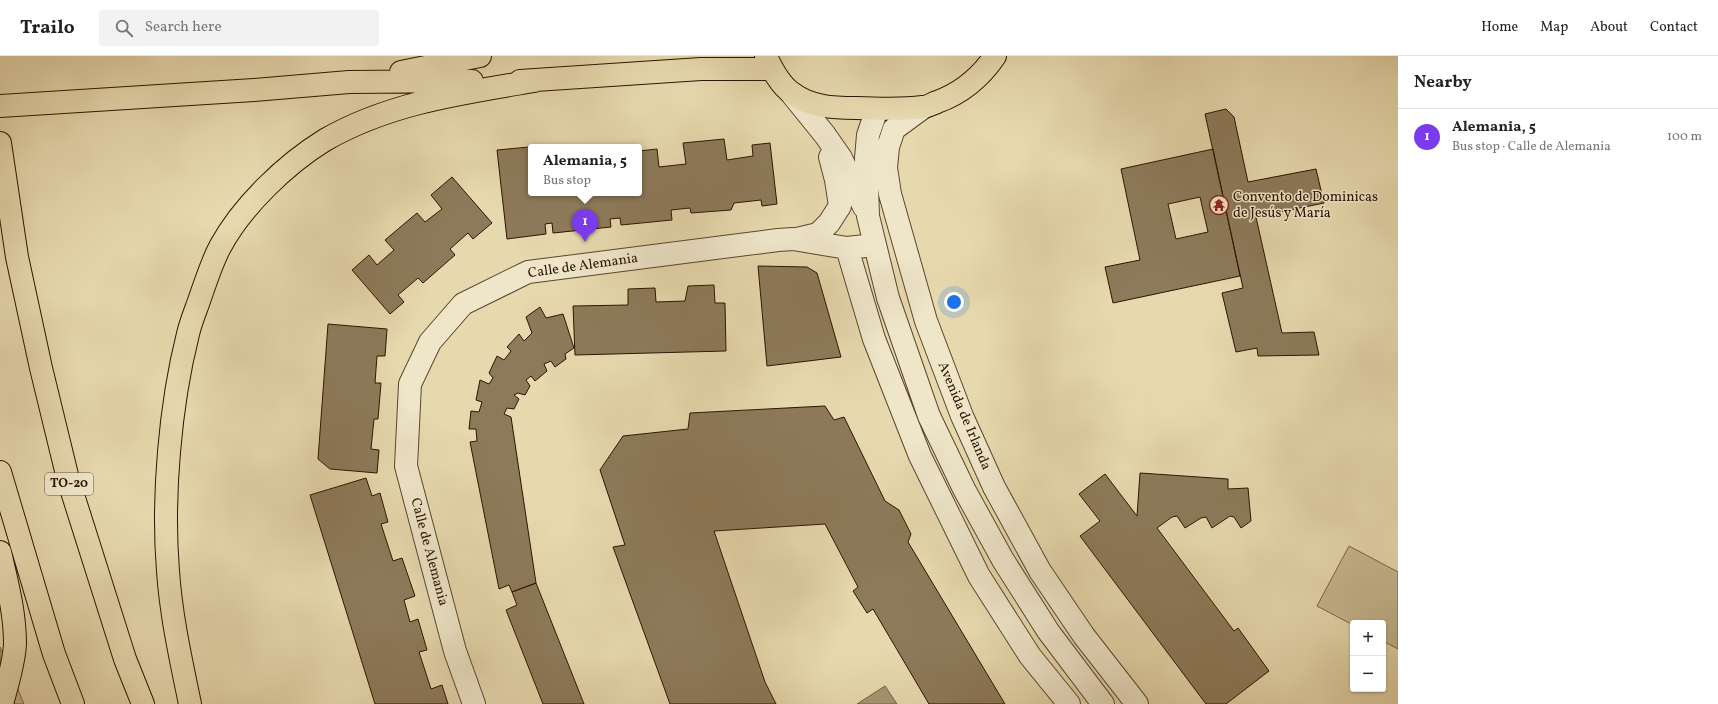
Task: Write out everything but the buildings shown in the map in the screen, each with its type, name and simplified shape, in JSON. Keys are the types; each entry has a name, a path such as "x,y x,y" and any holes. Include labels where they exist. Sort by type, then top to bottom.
{"main road":[{"path":"349,82 480,56"},
{"path":"0,106 254,90 349,82 534,81 769,63 791,93 810,104 878,109 924,107 963,90 977,78 995,56"},
{"path":"190,704 176,636 168,571 166,504 170,452 178,385 188,333 220,247 242,215 268,187 295,161 325,140 358,124 397,108 436,98 534,81"},
{"name":"TO-20","path":"0,143 17,257 41,368 68,479 125,660 143,704"},
{"path":"0,472 54,654 73,704"},
{"path":"0,552 12,604 15,644 10,675 2,704"}],"street":[{"name":"Avenida de Irlanda","path":"791,93 825,135 841,158 868,216"},
{"name":"Avenida de Irlanda","path":"924,107 894,129 888,147 886,168 892,202 926,321 962,416 994,488 1040,570 1084,636 1137,704"},
{"name":"Avenida de Irlanda","path":"878,109 868,134 866,158 868,216 888,298 929,416 964,489 1003,560 1048,631 1103,704"},
{"name":"Avenida de Irlanda","path":"793,239 818,234 829,223 840,206 836,180 825,135"},
{"name":"Calle de Alemania","path":"474,704 455,651 406,466 410,384 430,342 463,304 528,272 793,239 847,248"},
{"path":"847,248 874,245"},
{"name":"Avenida de Irlanda","path":"847,248 865,311 920,456 979,576 1030,656 1069,704"},
{"name":"Avenida de Irlanda","path":"880,353 888,298"}],"shaded area":[{"path":"1349,546 1398,572 1398,649 1386,643 1386,620 1350,620 1350,623 1317,606"},
{"path":"0,647 24,704 0,704"},
{"path":"885,686 897,704 857,704"}],"place":[{"name":"Convento de Dominicas de Jesús y María","path":"1219,205"},
{"name":"Alemania, 5","path":"585,242"}]}
